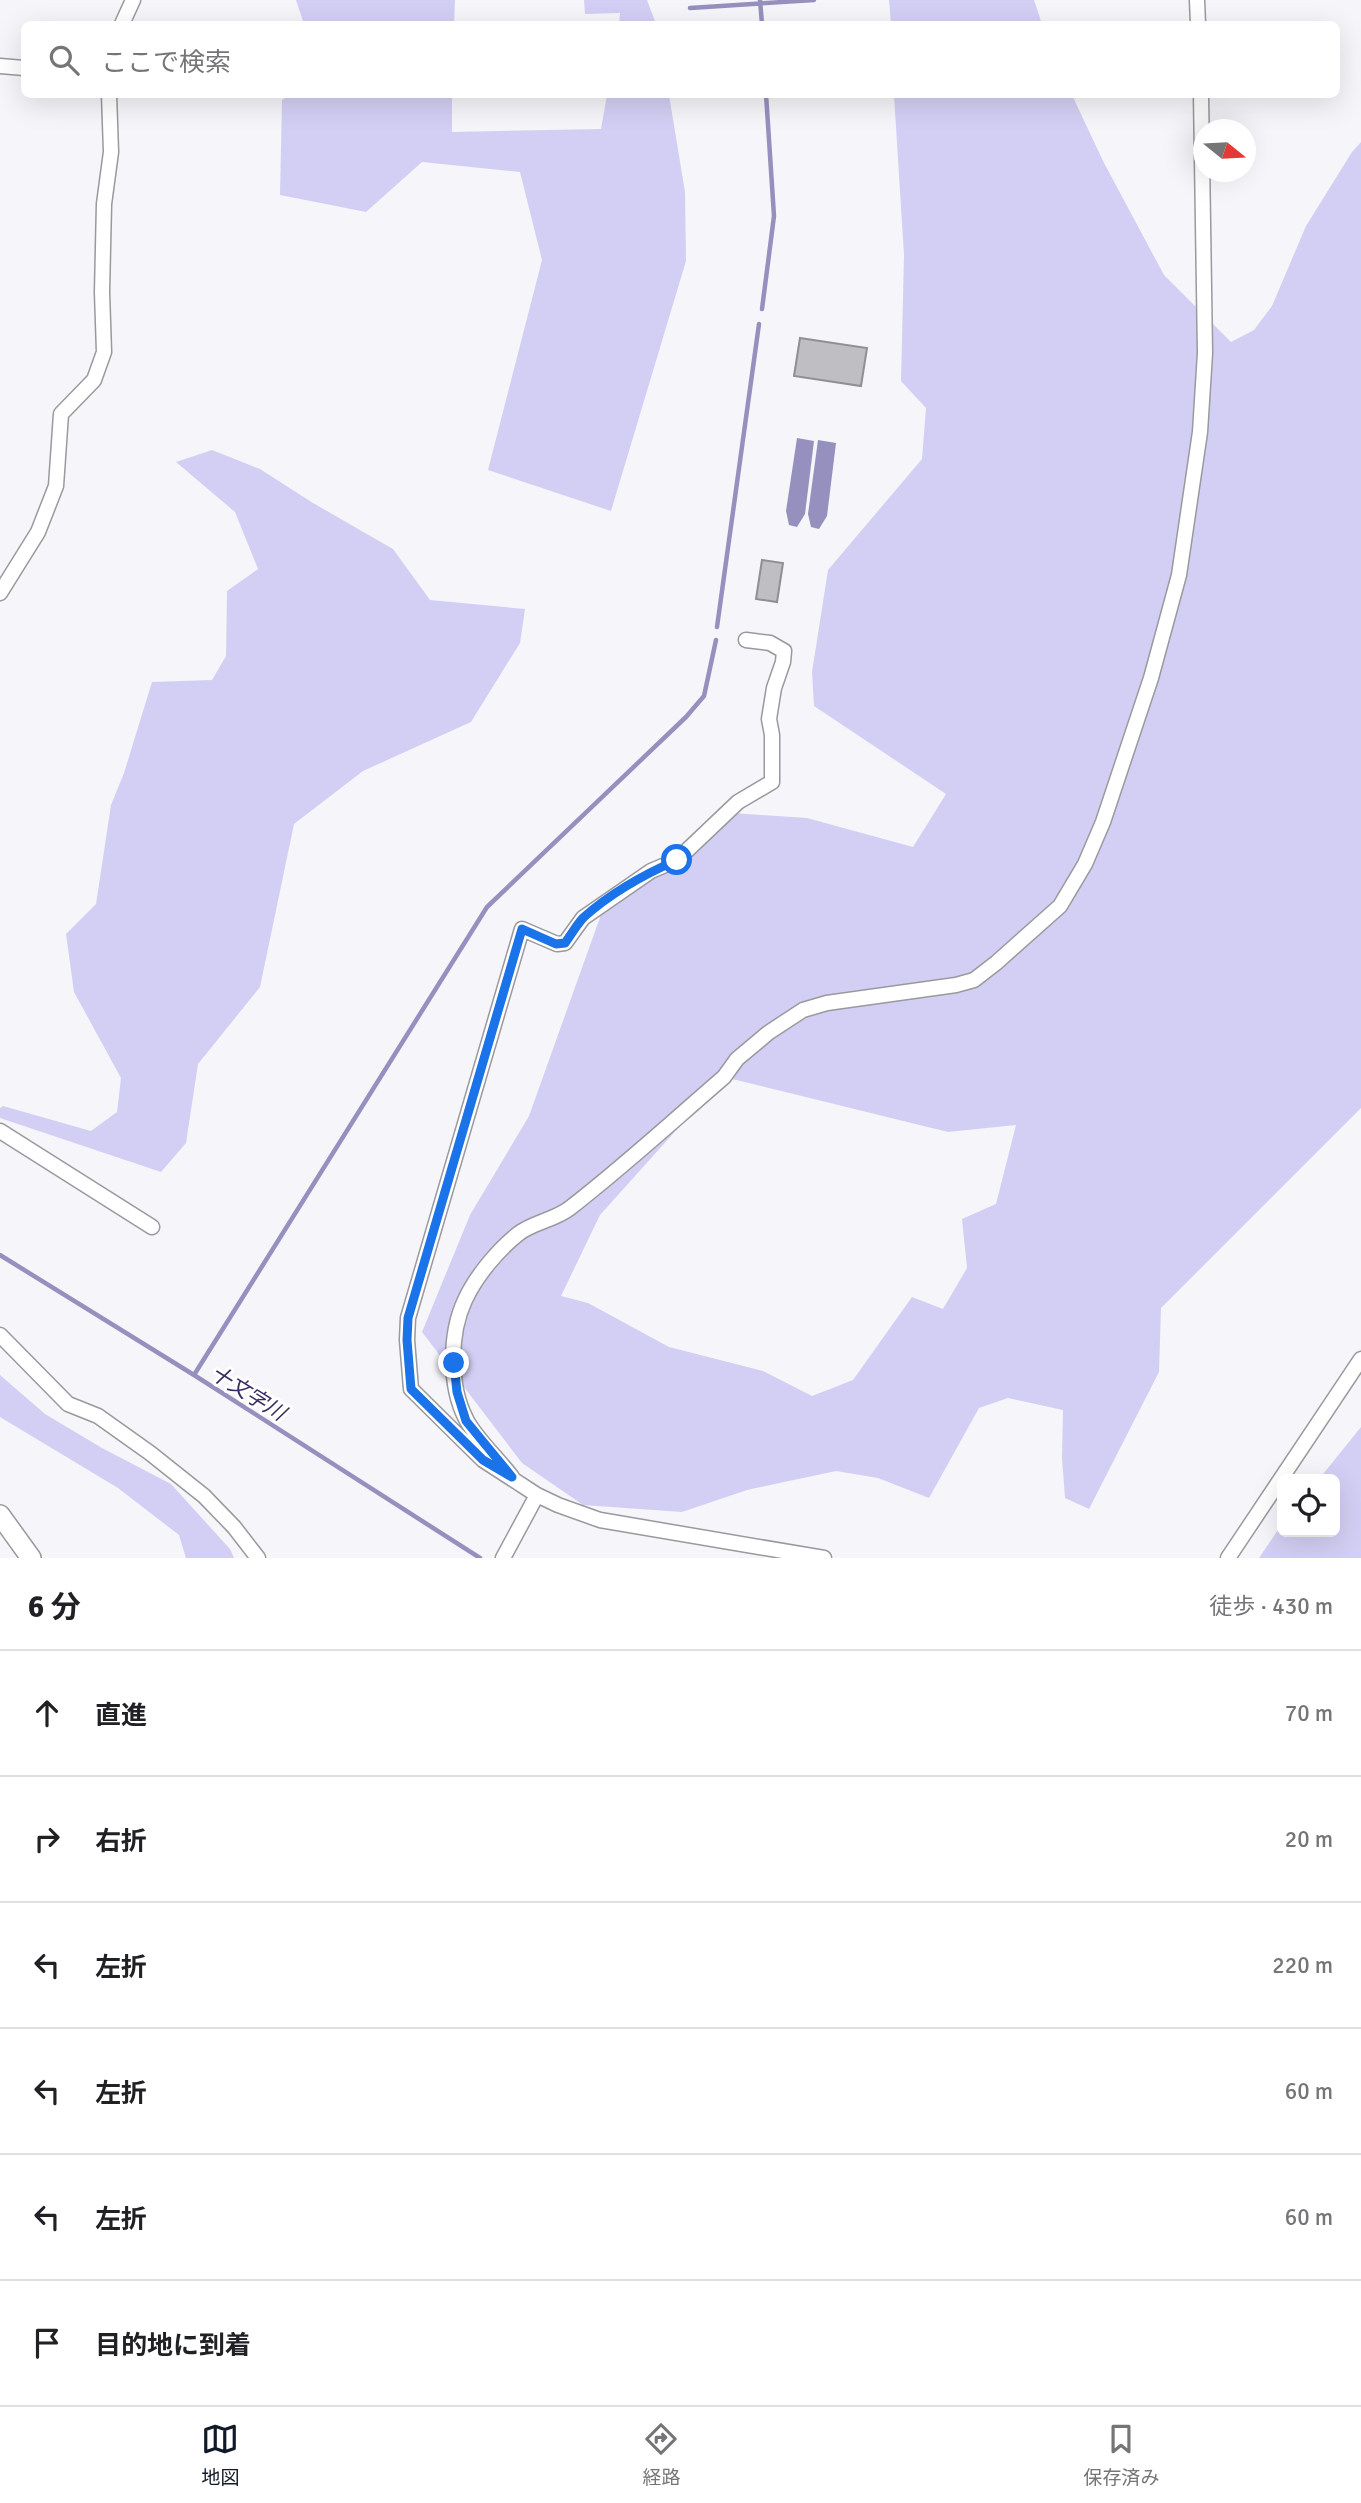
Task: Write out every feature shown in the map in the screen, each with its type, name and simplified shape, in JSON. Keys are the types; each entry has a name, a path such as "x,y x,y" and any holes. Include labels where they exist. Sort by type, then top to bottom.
{"street":[{"path":"123,21 133,0"},
{"path":"1197,0 1198,21"},
{"path":"0,66 21,68"},
{"path":"0,593 38,532 56,486 61,414 94,380 104,352 103,204 110,152 109,98"},
{"path":"512,1477 466,1421 457,1392 454,1363 456,1331 465,1300 497,1252 521,1231 561,1216 607,1180 724,1077 737,1059 768,1033 803,1010 827,1003 956,985 974,980 1060,906 1085,864 1103,822 1152,678 1179,575 1197,464 1205,353 1201,98"},
{"path":"746,640 770,643 784,651 769,719 772,735 772,782 738,802 677,860 651,871 583,918 565,943 556,944 522,929 408,1318 411,1389 483,1460 537,1495 600,1520 824,1558"},
{"path":"0,1130 152,1227"},
{"path":"0,1335 68,1404 98,1416 204,1496 234,1527 258,1558"},
{"path":"1227,1558 1361,1359"},
{"path":"503,1558 537,1495"},
{"path":"0,1515 31,1558"}],"shaded area":[{"path":"296,0 455,0 454,21 303,21"},
{"path":"584,0 647,0 655,21 619,21 620,13 585,14"},
{"path":"889,0 1034,0 1041,21 891,21"},
{"path":"452,98 452,132 601,129 606,98 669,98 685,192 686,261 611,511 488,470 542,260 520,172 422,162 366,212 280,195 282,100"},
{"path":"894,98 1073,98 1103,161 1164,275 1231,342 1254,330 1272,306 1306,226 1361,142 1361,1108 1161,1308 1159,1372 1089,1509 1065,1498 1063,1410 1008,1398 979,1408 929,1498 878,1478 836,1471 747,1490 682,1512 583,1505 522,1463 422,1332 470,1215 529,1116 603,909 732,813 807,818 913,847 946,794 814,706 812,672 828,570 922,459 926,408 901,381 904,255","holes":["724,1077 948,1132 1016,1125 996,1204 962,1219 967,1268 943,1309 912,1297 853,1380 812,1396 763,1371 669,1347 588,1303 561,1296 600,1215"]},
{"path":"797,438 814,441 805,514 797,527 789,525 786,511"},
{"path":"818,440 836,443 827,516 819,529 811,527 808,514"},
{"path":"212,450 260,469 393,549 430,600 525,609 520,643 471,722 363,771 294,824 260,987 198,1064 186,1143 161,1172 0,1118 0,1108 3,1106 91,1131 117,1112 121,1078 74,992 66,934 96,904 111,805 124,773 152,682 212,680 226,656 227,591 258,569 235,512 176,462"},
{"path":"0,1375 45,1414 171,1484 230,1549 234,1558 186,1558 179,1535 118,1488 0,1417"},
{"path":"1361,1427 1361,1558 1259,1558 1277,1531 1277,1537 1340,1537 1340,1474 1323,1474"}],"building":[{"path":"800,338 867,348 861,386 794,376"},
{"path":"762,560 783,563 777,602 756,599"}],"waterway":[{"path":"760,0 762,21"},
{"path":"690,8 814,0"},
{"path":"762,309 774,216 766,98"},
{"path":"717,627 759,324"},
{"path":"194,1375 487,907 686,717 704,696 716,640"},
{"name":"十文字川","path":"0,1255 480,1558"}],"route":[{"path":"454,1363 457,1392 466,1421 512,1477 483,1460 411,1389 408,1318 522,929 556,944 565,943 583,918 614,895 651,871 677,860"}]}
